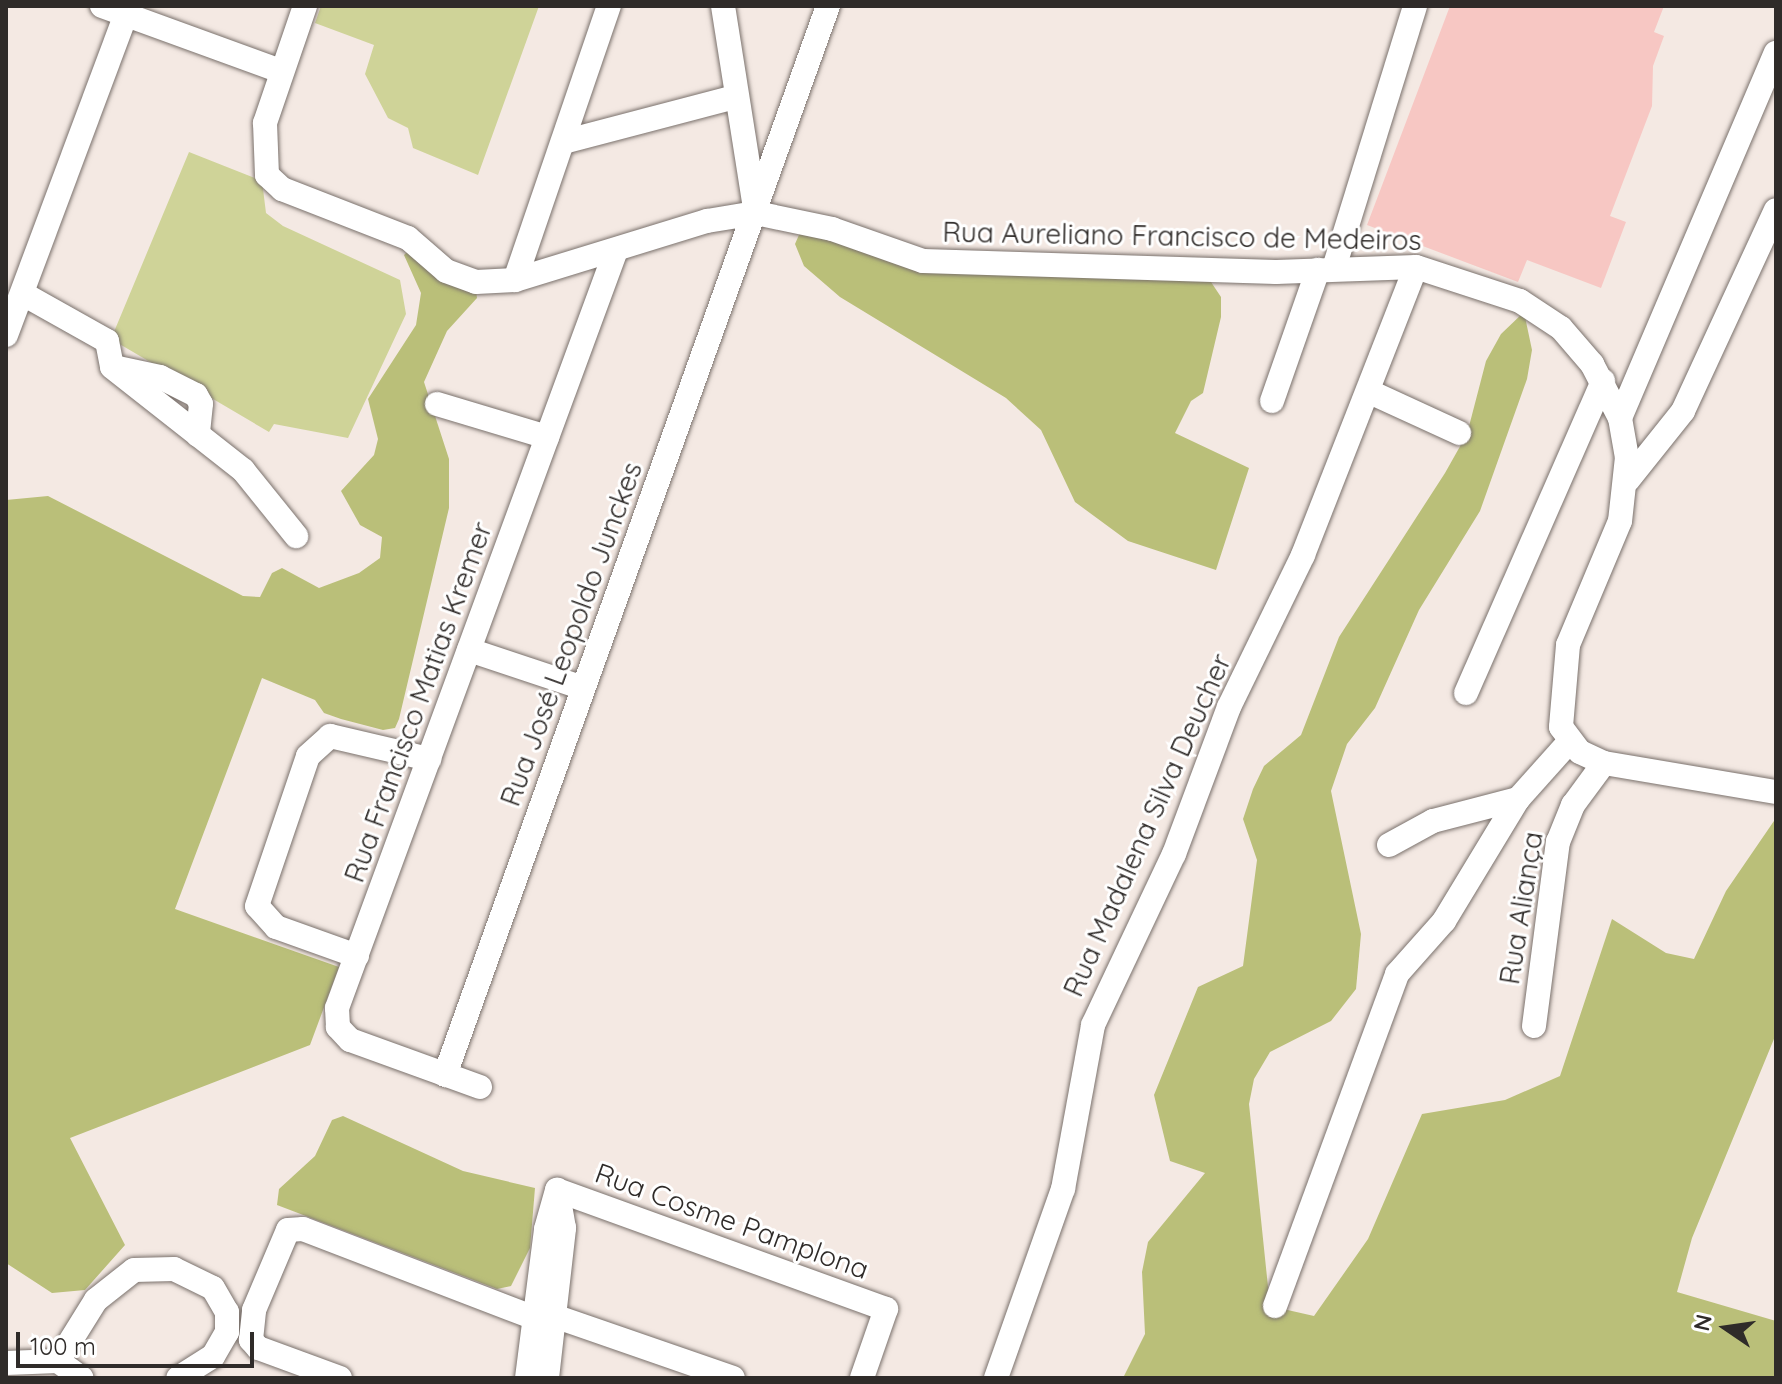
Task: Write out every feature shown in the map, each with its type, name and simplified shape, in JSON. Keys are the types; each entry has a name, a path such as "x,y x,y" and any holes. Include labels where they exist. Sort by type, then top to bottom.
{"street":[{"path":"102,6 128,10 281,71 305,6"},
{"path":"515,280 609,6"},
{"path":"723,6 734,97 756,213"},
{"name":"Rua José Leopoldo Junckes","path":"445,1075 828,6"},
{"path":"1272,401 1326,269 1415,6"},
{"path":"6,335 25,295 128,10"},
{"path":"1620,418 1776,53"},
{"name":"Rua Aureliano Francisco de Medeiros","path":"281,71 262,144 267,175 282,189 408,238 460,278 515,280 615,253 707,221 756,213 832,229 923,261 1326,269 1416,267 1495,290 1542,314 1580,347 1603,381 1620,418 1628,480 1620,521 1562,673 1558,713 1569,742"},
{"path":"563,142 734,97"},
{"path":"1628,480 1683,411 1776,210"},
{"name":"Rua Francisco Matias Kremer","path":"480,1087 342,1034 337,1008 615,253"},
{"name":"Rua Madalena Silva Deucher","path":"996,1378 1063,1189 1093,1025 1135,943 1221,726 1303,555 1370,392 1416,267"},
{"path":"25,295 107,341 112,367 243,470 296,536"},
{"path":"1466,693 1603,381"},
{"path":"1370,392 1459,433"},
{"path":"437,404 547,437"},
{"path":"469,650 583,688"},
{"path":"357,956 276,927 257,906 308,756 330,736 429,759"},
{"path":"1275,1306 1390,988 1444,921 1518,799 1569,742 1604,763 1776,792"},
{"name":"Rua Aliança","path":"1534,1026 1558,842 1573,805 1604,763"},
{"path":"1389,845 1433,821 1518,799"},
{"name":"Rua Cosme Pamplona","path":"546,1318 564,1228 557,1190 886,1309 862,1378"},
{"path":"340,1378 284,1369 251,1340 254,1310 288,1230 303,1229 546,1318 733,1378"},
{"path":"58,1361 96,1300 134,1270 174,1269 213,1288 227,1312 227,1332 213,1356 178,1378"},
{"path":"527,1378 546,1318"},
{"path":"546,1318 547,1378"},
{"path":"6,1363 58,1361 81,1378"}],"green space":[{"path":"321,6 539,6 478,175 413,148 408,128 388,118 365,74 374,45 315,23"},
{"path":"189,152 262,181 266,213 283,226 400,280 406,314 348,438 274,424 269,432 111,339"},
{"path":"802,228 874,254 1209,279 1221,297 1221,317 1203,393 1191,401 1175,433 1249,468 1216,570 1128,541 1075,502 1041,430 1006,398 840,297 804,266 795,244"},
{"path":"410,249 476,290 477,298 447,331 424,382 449,459 449,508 399,719 395,728 383,730 341,719 324,713 315,700 262,678 175,909 339,967 310,1045 70,1138 125,1245 85,1290 52,1293 6,1263 6,500 48,496 243,596 260,597 272,573 282,568 319,588 359,573 380,558 382,537 360,525 341,491 374,455 378,439 368,399 416,325 421,293 404,255"},
{"path":"1524,312 1532,350 1527,379 1480,511 1419,610 1375,708 1347,744 1331,791 1361,934 1356,989 1331,1021 1270,1052 1254,1079 1249,1104 1270,1306 1314,1316 1368,1239 1422,1114 1505,1100 1560,1076 1612,919 1666,953 1694,959 1726,891 1776,818 1776,1034 1692,1238 1677,1292 1776,1321 1776,1378 1123,1378 1145,1334 1142,1272 1148,1242 1205,1173 1170,1161 1154,1095 1198,987 1243,966 1257,860 1243,819 1253,789 1264,766 1301,735 1339,637 1445,473 1467,434 1486,361 1501,334"},
{"path":"343,1116 463,1171 535,1188 530,1248 511,1286 497,1289 277,1205 279,1189 315,1156 332,1120"}],"building":[{"path":"1450,6 1664,6 1654,32 1664,36 1653,66 1652,106 1610,216 1626,222 1601,288 1527,260 1518,282 1367,225"}]}
